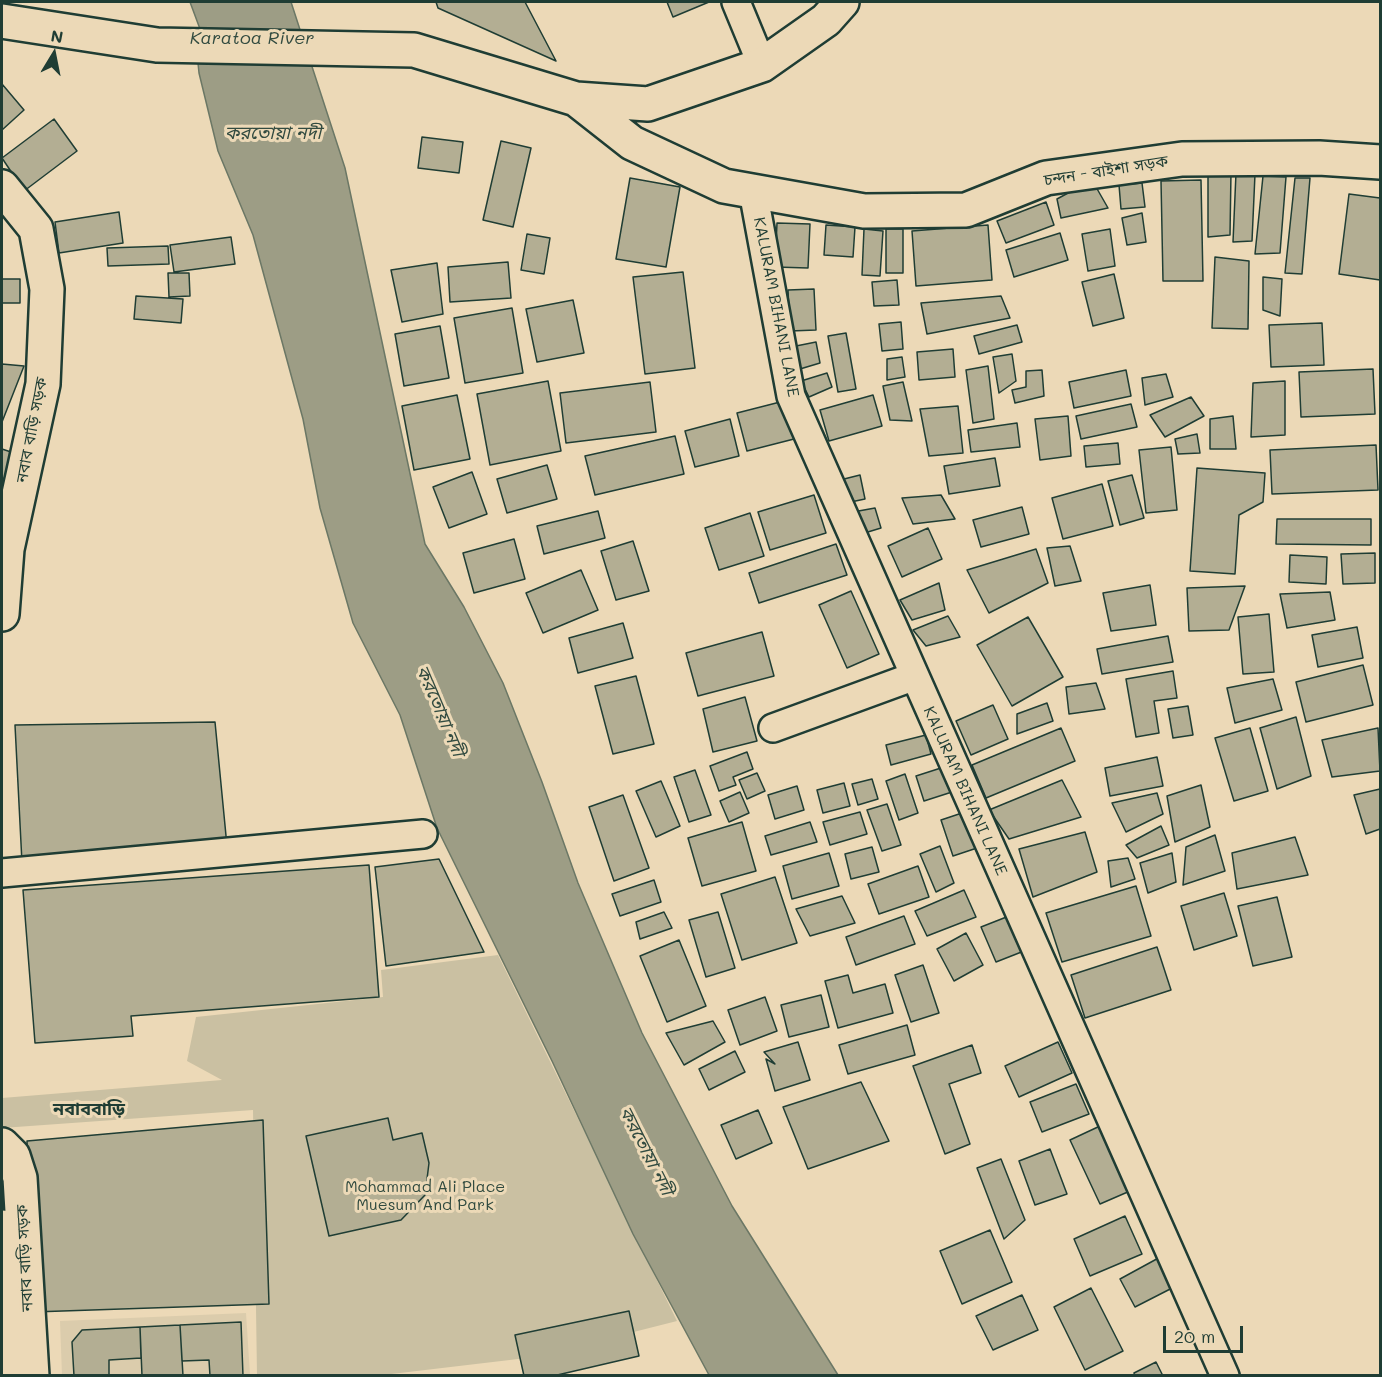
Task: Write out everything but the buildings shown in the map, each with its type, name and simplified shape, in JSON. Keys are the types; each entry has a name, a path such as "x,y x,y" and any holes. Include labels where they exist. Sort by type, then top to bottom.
{"main road":[{"path":"2,21 157,45 414,50 576,99 648,104 762,65 826,20 842,2"},
{"name":"চন্দন - বাইশা সড়ক","path":"576,99 632,143 724,186 864,211 966,210 1046,178 1182,159 1319,158 1380,162"},
{"name":"নবাব বাড়ি সড়ক","path":"2,187 36,229 47,289 43,384 7,549 2,614"},
{"name":"নবাব বাড়ি সড়ক","path":"2,1145 13,1156 20,1178 12,1331 5,1376"},
{"name":"নবাব বাড়ি সড়ক","path":"2,1221 12,1331 32,1376"}],"street":[{"path":"736,2 762,65"},
{"name":"KALURAM BIHANI LANE","path":"753,192 791,396 1225,1376"},
{"path":"773,728 915,676"},
{"path":"2,873 423,834"}],"shaded area":[{"path":"246,1313 250,1375 62,1375 60,1321"}],"green space":[{"name":"Mohammad Ali Place Muesum And Park","path":"498,955 677,1321 535,1357 383,1375 257,1375 253,1110 2,1128 2,1098 222,1080 187,1061 196,1017 383,997 381,970"}],"water":[{"name":"করতোয়া নদী","path":"190,2 291,2 345,168 425,544 464,607 503,683 578,883 642,1033 732,1206 838,1375 709,1375 633,1234 552,1061 437,828 400,715 353,623 320,508 303,419 253,235 218,151 199,73 197,53 200,29"}],"district":[{"name":"নবাববাড়ি","path":"89,1109"}],"water label":[{"name":"Karatoa River","path":"252,38"}]}
